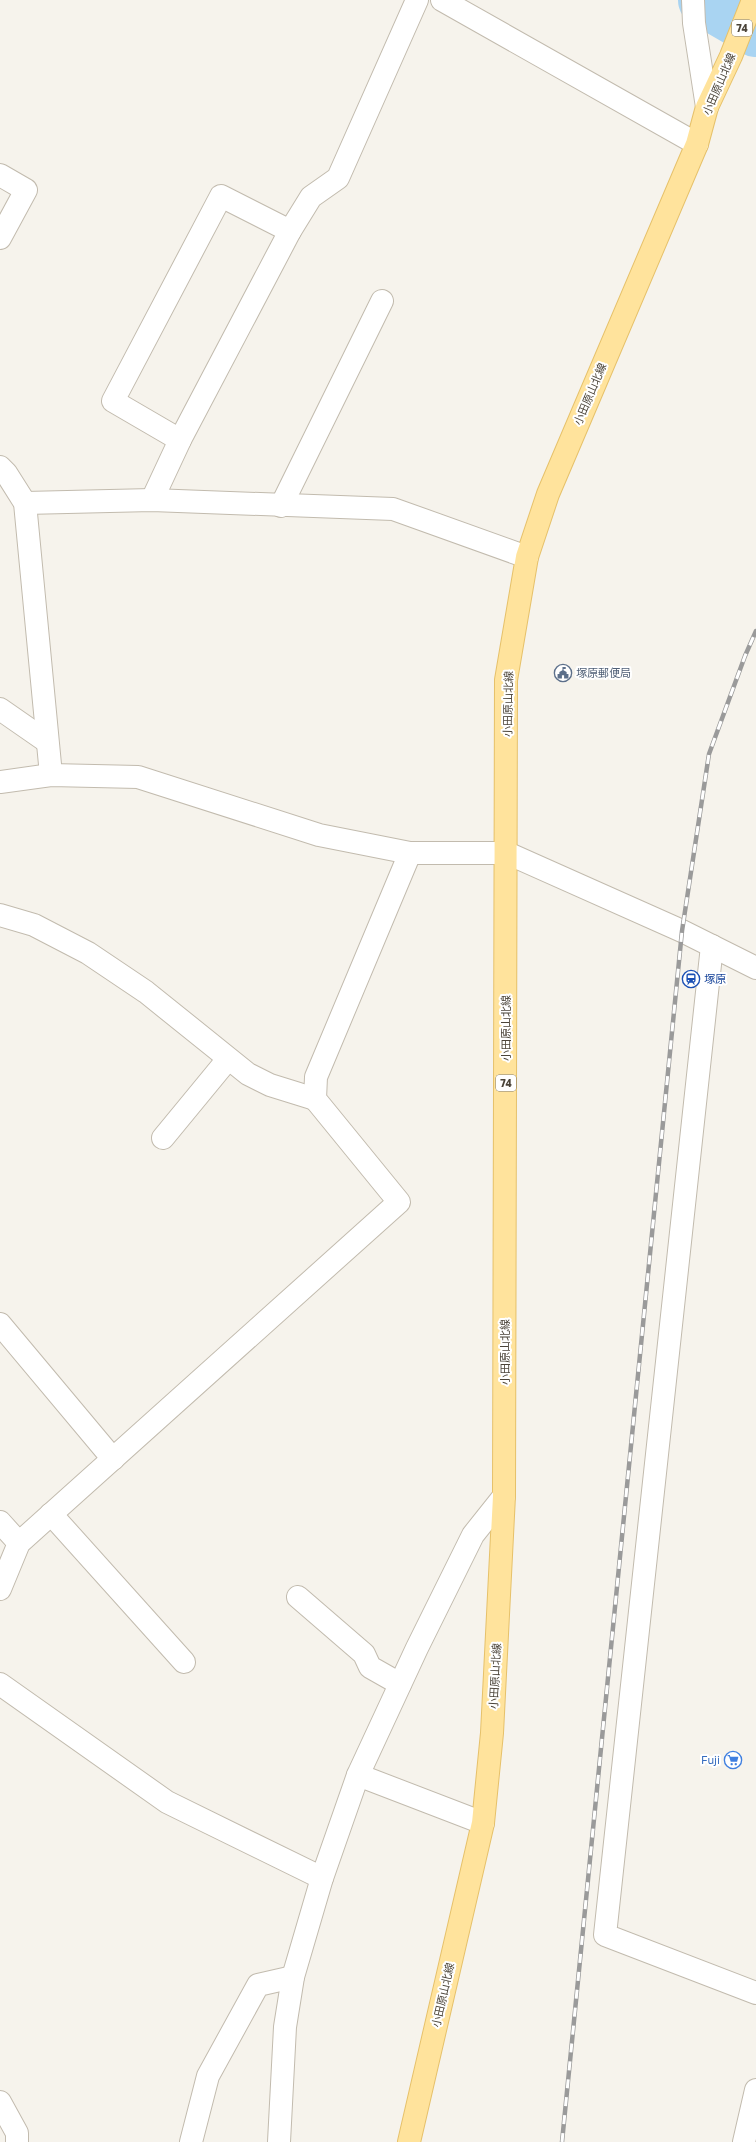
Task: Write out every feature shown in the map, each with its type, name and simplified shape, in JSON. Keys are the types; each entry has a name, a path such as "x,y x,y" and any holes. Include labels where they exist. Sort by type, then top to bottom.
{"main road":[{"name":"小田原山北線","path":"409,2142 482,1823 492,1733 504,1496 507,853 506,680 527,557 548,494 696,144 707,107 731,56 753,0"}],"street":[{"path":"152,500 180,440 290,231 311,197 338,178 417,0"},
{"path":"442,0 696,144"},
{"path":"693,0 694,23 707,107"},
{"path":"0,175 26,190 0,238"},
{"path":"180,440 113,401 142,345 221,196 290,231"},
{"path":"281,506 382,301"},
{"path":"0,468 6,473 25,503 46,741 51,775"},
{"path":"25,503 152,500 393,509 527,557"},
{"path":"0,710 46,741"},
{"path":"0,782 51,775 138,777 319,835 410,853 507,853 712,946 756,968"},
{"path":"315,1099 316,1077 410,853"},
{"path":"0,915 34,925 88,953 146,992 248,1074 270,1085 315,1099 399,1202 19,1543 0,1589"},
{"path":"712,946 605,1935 756,1993"},
{"path":"162,1138 228,1059"},
{"path":"0,1324 113,1459"},
{"path":"279,2142 284,2027 293,1976 322,1878 358,1775 400,1684 473,1535 504,1496"},
{"path":"51,1514 184,1662"},
{"path":"0,1522 19,1543"},
{"path":"298,1597 364,1654 370,1667 400,1684"},
{"path":"0,1684 167,1802 322,1878"},
{"path":"358,1775 482,1823"},
{"path":"191,2142 208,2076 258,1985 293,1976"},
{"path":"744,2142 756,2090"},
{"path":"0,2102 17,2134 17,2142"}],"waterway":[{"path":"706,0 756,29"}],"railway":[{"path":"562,2142 682,931 709,754 745,656 756,631"}],"place":[{"name":"塚原郵便局","path":"563,673"},
{"name":"塚原","path":"691,979"},
{"name":"Fuji","path":"733,1760"}]}
